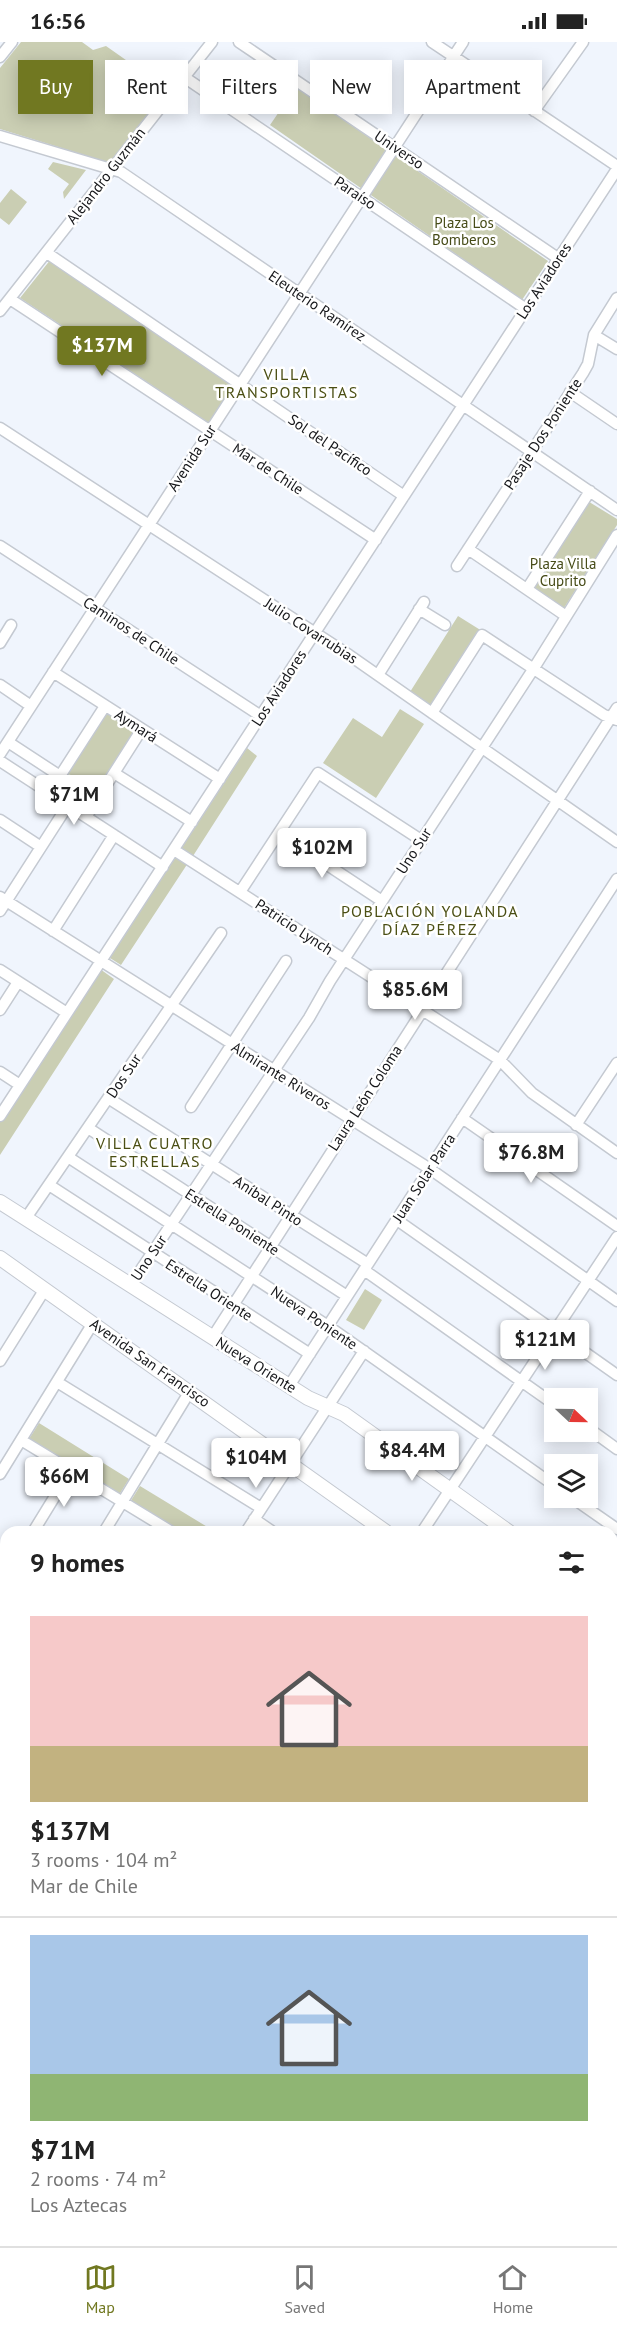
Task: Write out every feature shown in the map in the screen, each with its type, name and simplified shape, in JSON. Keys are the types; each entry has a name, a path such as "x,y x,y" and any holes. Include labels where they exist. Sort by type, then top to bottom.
{"main road":[{"name":"Nueva Oriente","path":"0,1202 308,1398 344,1414 501,1526"},
{"name":"Avenida San Francisco","path":"0,1258 378,1526"}],"street":[{"path":"0,57 12,42"},
{"name":"Alejandro Guzmán","path":"188,71 212,42"},
{"name":"Universo","path":"239,42 559,259"},
{"path":"432,42 460,60"},
{"name":"Avenida Sur","path":"0,753 463,42"},
{"path":"542,100 583,42"},
{"name":"Paraíso","path":"188,79 526,309"},
{"name":"Alejandro Guzmán","path":"0,311 154,114"},
{"path":"538,114 617,168"},
{"name":"Eleuterio Ramírez","path":"0,136 112,168 617,510"},
{"name":"Los Aviadores","path":"0,1116 617,168"},
{"name":"Sol del Pacífico","path":"47,253 404,496"},
{"name":"Pasaje Dos Poniente","path":"457,566 588,364 594,334 617,298"},
{"name":"Mar de Chile","path":"10,299 376,540"},
{"path":"594,334 617,349"},
{"path":"570,392 617,424"},
{"name":"Julio Covarrubias","path":"0,428 378,675 617,842"},
{"path":"527,589 590,491"},
{"name":"Uno Sur","path":"130,1286 309,1018 344,959 534,668 617,534"},
{"name":"Caminos de Chile","path":"0,546 261,716"},
{"path":"468,549 566,616"},
{"path":"378,675 422,606 445,625"},
{"path":"0,643 11,625"},
{"path":"432,712 482,635 615,715"},
{"name":"Aymará","path":"53,672 220,779"},
{"path":"0,685 31,706"},
{"path":"8,742 60,776 105,706"},
{"name":"Laura León Coloma","path":"212,1338 557,799 615,715"},
{"path":"86,817 142,729"},
{"path":"0,761 163,867"},
{"path":"114,773 192,822"},
{"path":"240,892 318,773 421,840"},
{"path":"2,903 68,805"},
{"path":"0,820 41,847"},
{"path":"279,833 382,901"},
{"path":"53,931 114,835"},
{"name":"Patricio Lynch","path":"174,850 500,1060 532,1093 617,1153"},
{"name":"Juan Solar Parra","path":"289,1386 617,879"},
{"name":"Almirante Riveros","path":"2,903 53,931 430,1169 617,1301"},
{"name":"Dos Sur","path":"26,1218 221,933"},
{"path":"190,1107 286,961"},
{"path":"0,970 68,1013"},
{"path":"0,1010 18,982"},
{"path":"576,1125 617,1063"},
{"path":"0,1072 20,1084"},
{"name":"Aníbal Pinto","path":"108,1098 291,1215 544,1397"},
{"path":"462,1118 617,1226"},
{"name":"Estrella Poniente","path":"88,1128 347,1296"},
{"name":"Nueva Poniente","path":"68,1157 328,1326 544,1478"},
{"name":"Estrella Oriente","path":"49,1185 310,1354"},
{"path":"397,1220 617,1375"},
{"path":"426,1526 617,1237"},
{"path":"0,1361 45,1289"},
{"path":"0,1474 93,1323"},
{"path":"250,1526 364,1351"},
{"path":"57,1382 261,1508"},
{"path":"108,1526 190,1391"},
{"path":"598,1435 617,1449"},
{"path":"21,1440 162,1526"},
{"path":"0,1449 11,1455"},
{"path":"37,1526 71,1470"},
{"path":"586,1508 611,1526"},
{"path":"254,1519 264,1526"}],"green space":[{"path":"21,42 82,42 93,50 106,46 126,60 105,60 105,114 151,114 110,163 0,129 0,68"},
{"name":"Plaza Los Bomberos","path":"298,88 310,97 310,114 335,114 548,261 522,300 270,125 278,114 298,114"},
{"path":"53,162 86,170 64,199 63,192 69,184 48,169"},
{"path":"11,189 27,202 9,225 0,218 0,203"},
{"path":"51,259 237,386 212,425 20,298"},
{"name":"Plaza Villa Cuprito","path":"586,500 617,519 617,525 564,608 533,588"},
{"path":"458,616 482,631 434,707 410,692"},
{"path":"106,708 140,730 106,784 63,773"},
{"path":"400,709 424,724 376,798 323,763 353,718 382,737"},
{"path":"247,748 257,756 193,856 181,849"},
{"path":"65,775 98,783 92,804 59,797"},
{"path":"177,855 188,863 121,965 110,958"},
{"path":"100,969 114,979 0,1155 0,1122"},
{"path":"365,1289 382,1300 364,1330 346,1320"},
{"path":"39,1423 129,1479 119,1495 29,1439"},
{"path":"140,1486 206,1526 170,1526 130,1502"}],"district":[{"name":"VILLA TRANSPORTISTAS","path":"287,383"},
{"name":"POBLACIÓN YOLANDA DÍAZ PÉREZ","path":"430,920"},
{"name":"VILLA CUATRO ESTRELLAS","path":"155,1152"}]}
